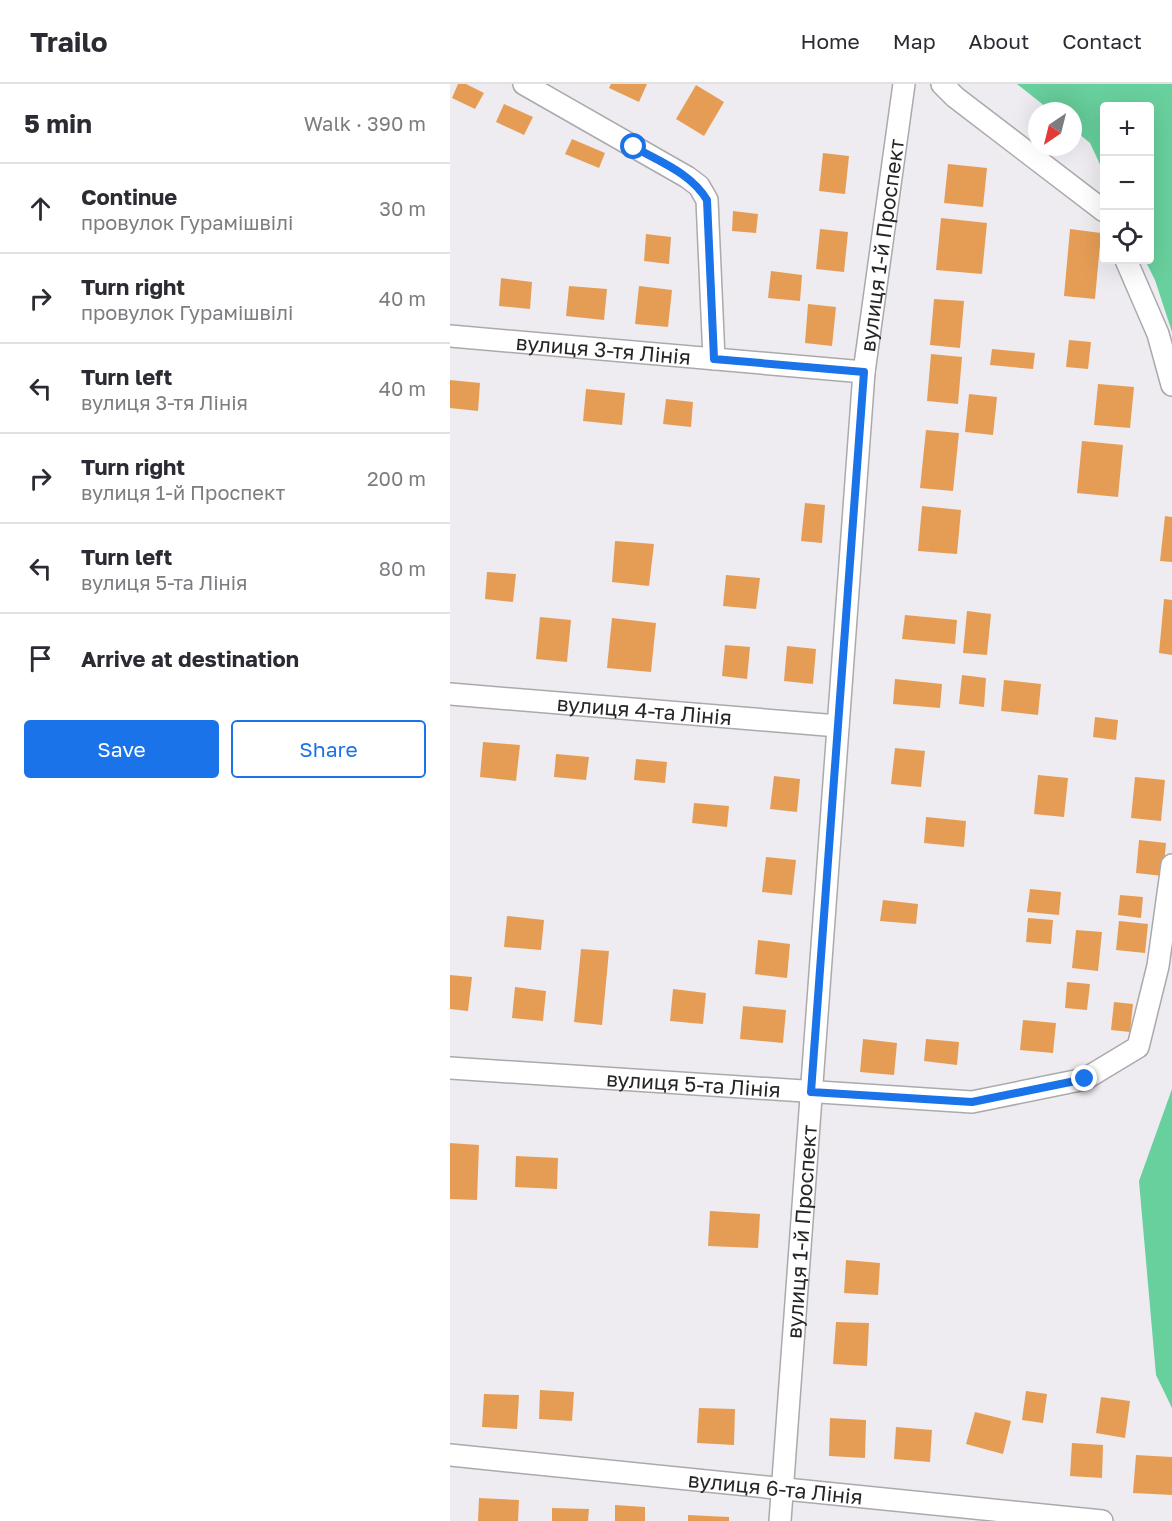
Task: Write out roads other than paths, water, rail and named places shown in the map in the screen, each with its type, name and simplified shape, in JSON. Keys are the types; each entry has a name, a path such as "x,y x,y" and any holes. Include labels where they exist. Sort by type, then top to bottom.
{"street":[{"path":"524,84 699,186 707,200 714,359"},
{"name":"вулиця 1-й Проспект","path":"780,1521 864,372 904,84"},
{"path":"942,84 1103,210"},
{"path":"1128,264 1158,334 1172,385"},
{"name":"вулиця 3-тя Лінія","path":"450,336 864,372"},
{"name":"вулиця 4-та Лінія","path":"450,694 838,726"},
{"name":"вулиця 5-та Лінія","path":"450,1068 972,1102 1085,1079 1138,1047 1158,966 1172,866"},
{"name":"вулиця 6-та Лінія","path":"450,1455 1102,1521"}]}
